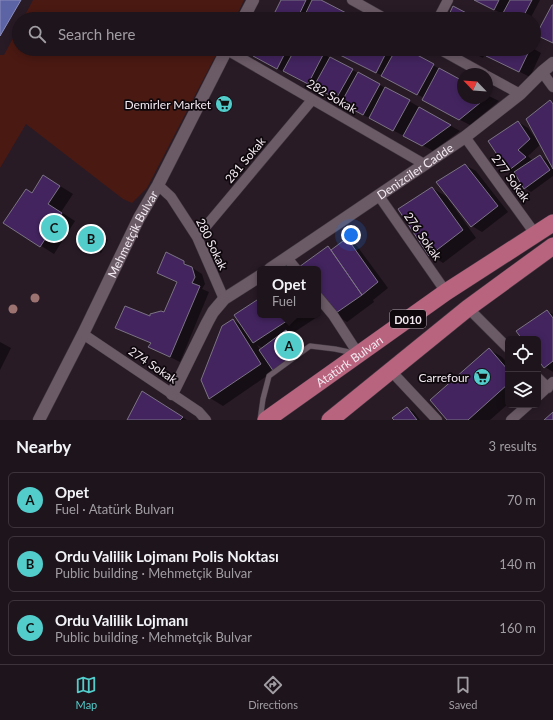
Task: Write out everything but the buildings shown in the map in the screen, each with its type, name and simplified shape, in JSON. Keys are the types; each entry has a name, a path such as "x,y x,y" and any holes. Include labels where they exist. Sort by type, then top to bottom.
{"highway":[{"name":"Atatürk Bulvarı","path":"266,420 446,292 553,223"},
{"name":"D010","path":"330,420 468,308 553,246"}],"street":[{"path":"247,12 253,0"},
{"path":"352,0 373,12"},
{"path":"442,12 448,0"},
{"name":"Mehmetçik Bulvar","path":"39,420 83,334 139,218 158,185 224,56"},
{"name":"282 Sokak","path":"237,56 424,164"},
{"path":"452,56 473,68"},
{"name":"Denizciler Cadde","path":"275,266 465,136 520,94 553,63"},
{"path":"542,72 553,87"},
{"path":"493,79 520,94"},
{"name":"281 Sokak","path":"197,238 312,100"},
{"name":"277 Sokak","path":"465,136 536,235"},
{"name":"280 Sokak","path":"158,185 171,197 197,238 224,299"},
{"name":"276 Sokak","path":"379,196 446,292"},
{"path":"287,258 294,266"},
{"path":"172,394 213,312 224,299 257,278"},
{"path":"321,300 333,315 358,355"},
{"path":"468,308 505,345"},
{"name":"274 Sokak","path":"83,334 199,412 206,420"},
{"path":"391,371 435,419"},
{"path":"541,380 550,385 541,393"},
{"path":"511,420 525,408"}],"lane":[{"path":"260,420 268,376 310,346 335,349 358,355"}],"shaded area":[{"path":"33,0 244,0 238,12 27,12"},
{"path":"12,40 12,56 215,56 147,188 132,203 123,199 26,124 0,168 0,55 4,55"}],"water":[{"path":"0,0 21,0 14,12 12,12 12,15 0,36"}],"place":[{"name":"Demirler Market","path":"224,104"},
{"name":"Ordu Valilik Lojmanı","path":"54,228"},
{"name":"Ordu Valilik Lojmanı Polis Noktası","path":"91,239"},
{"name":"Opet","path":"289,346"},
{"name":"Carrefour","path":"482,377"}]}
